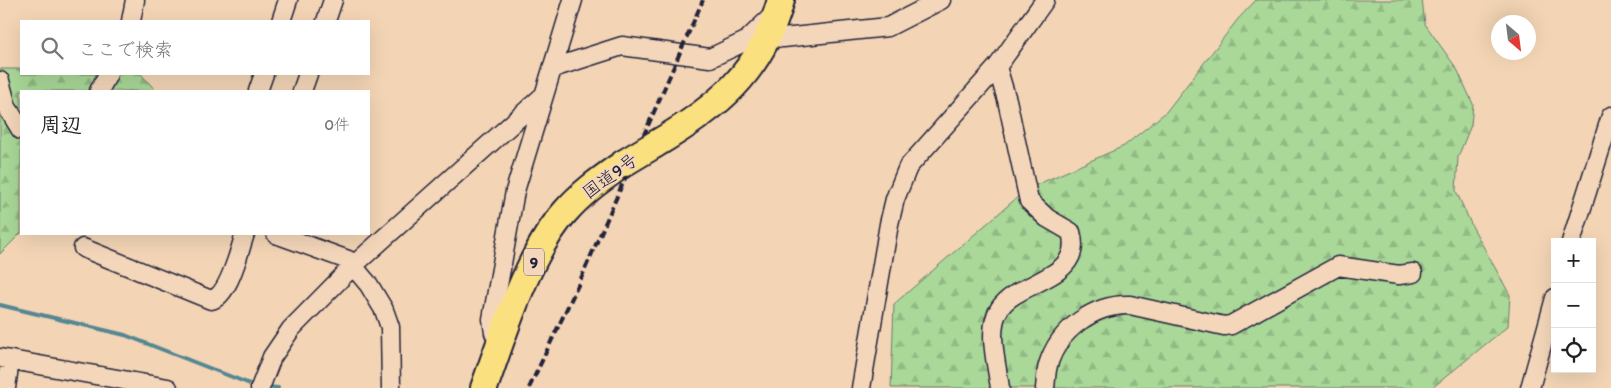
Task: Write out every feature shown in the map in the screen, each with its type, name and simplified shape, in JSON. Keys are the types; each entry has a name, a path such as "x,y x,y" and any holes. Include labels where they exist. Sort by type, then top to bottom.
{"highway":[{"name":"国道9号","path":"484,388 538,253 555,225 592,186 624,163 707,112 727,95 754,62 768,36 779,6"}],"street":[{"path":"131,20 135,0"},
{"path":"281,20 288,0"},
{"path":"326,20 333,0"},
{"path":"502,339 494,333 492,318 507,226 515,191 573,0"},
{"path":"768,36 783,38 888,27 941,0"},
{"path":"861,388 889,224 908,167 997,67 1045,0"},
{"path":"553,68 622,46 710,58 746,40 779,6"},
{"path":"997,67 1007,100 1029,201 1047,218 1071,232 1073,240 1072,254 1058,271 1008,300 1000,308 993,332 1000,388"},
{"path":"100,90 108,75"},
{"path":"258,90 264,75"},
{"path":"302,90 308,75"},
{"path":"0,82 7,107 20,128"},
{"path":"260,388 272,357 291,329 354,265 544,95"},
{"path":"1573,238 1611,116"},
{"path":"83,248 204,299 211,300 217,298 225,290 245,235"},
{"path":"279,235 348,260 354,265 377,297 387,317 390,327 391,388"},
{"path":"1045,388 1048,365 1060,341 1073,326 1093,312 1115,305 1130,305 1224,326 1231,325 1338,266 1399,275 1413,273"},
{"path":"1530,388 1551,312"},
{"path":"6,388 5,359 168,388"}],"green space":[{"path":"1256,0 1422,0 1425,24 1457,69 1473,104 1471,125 1458,157 1456,191 1472,226 1510,295 1508,326 1432,388 891,388 894,304 1027,189 1124,146 1166,112 1238,19"},
{"path":"0,69 20,69 20,75 142,75 155,90 20,90 20,234 0,254"}],"waterway":[{"path":"0,305 125,335 255,386"},
{"path":"267,387 278,388"}],"railway":[{"path":"529,388 579,283 703,0"}]}
